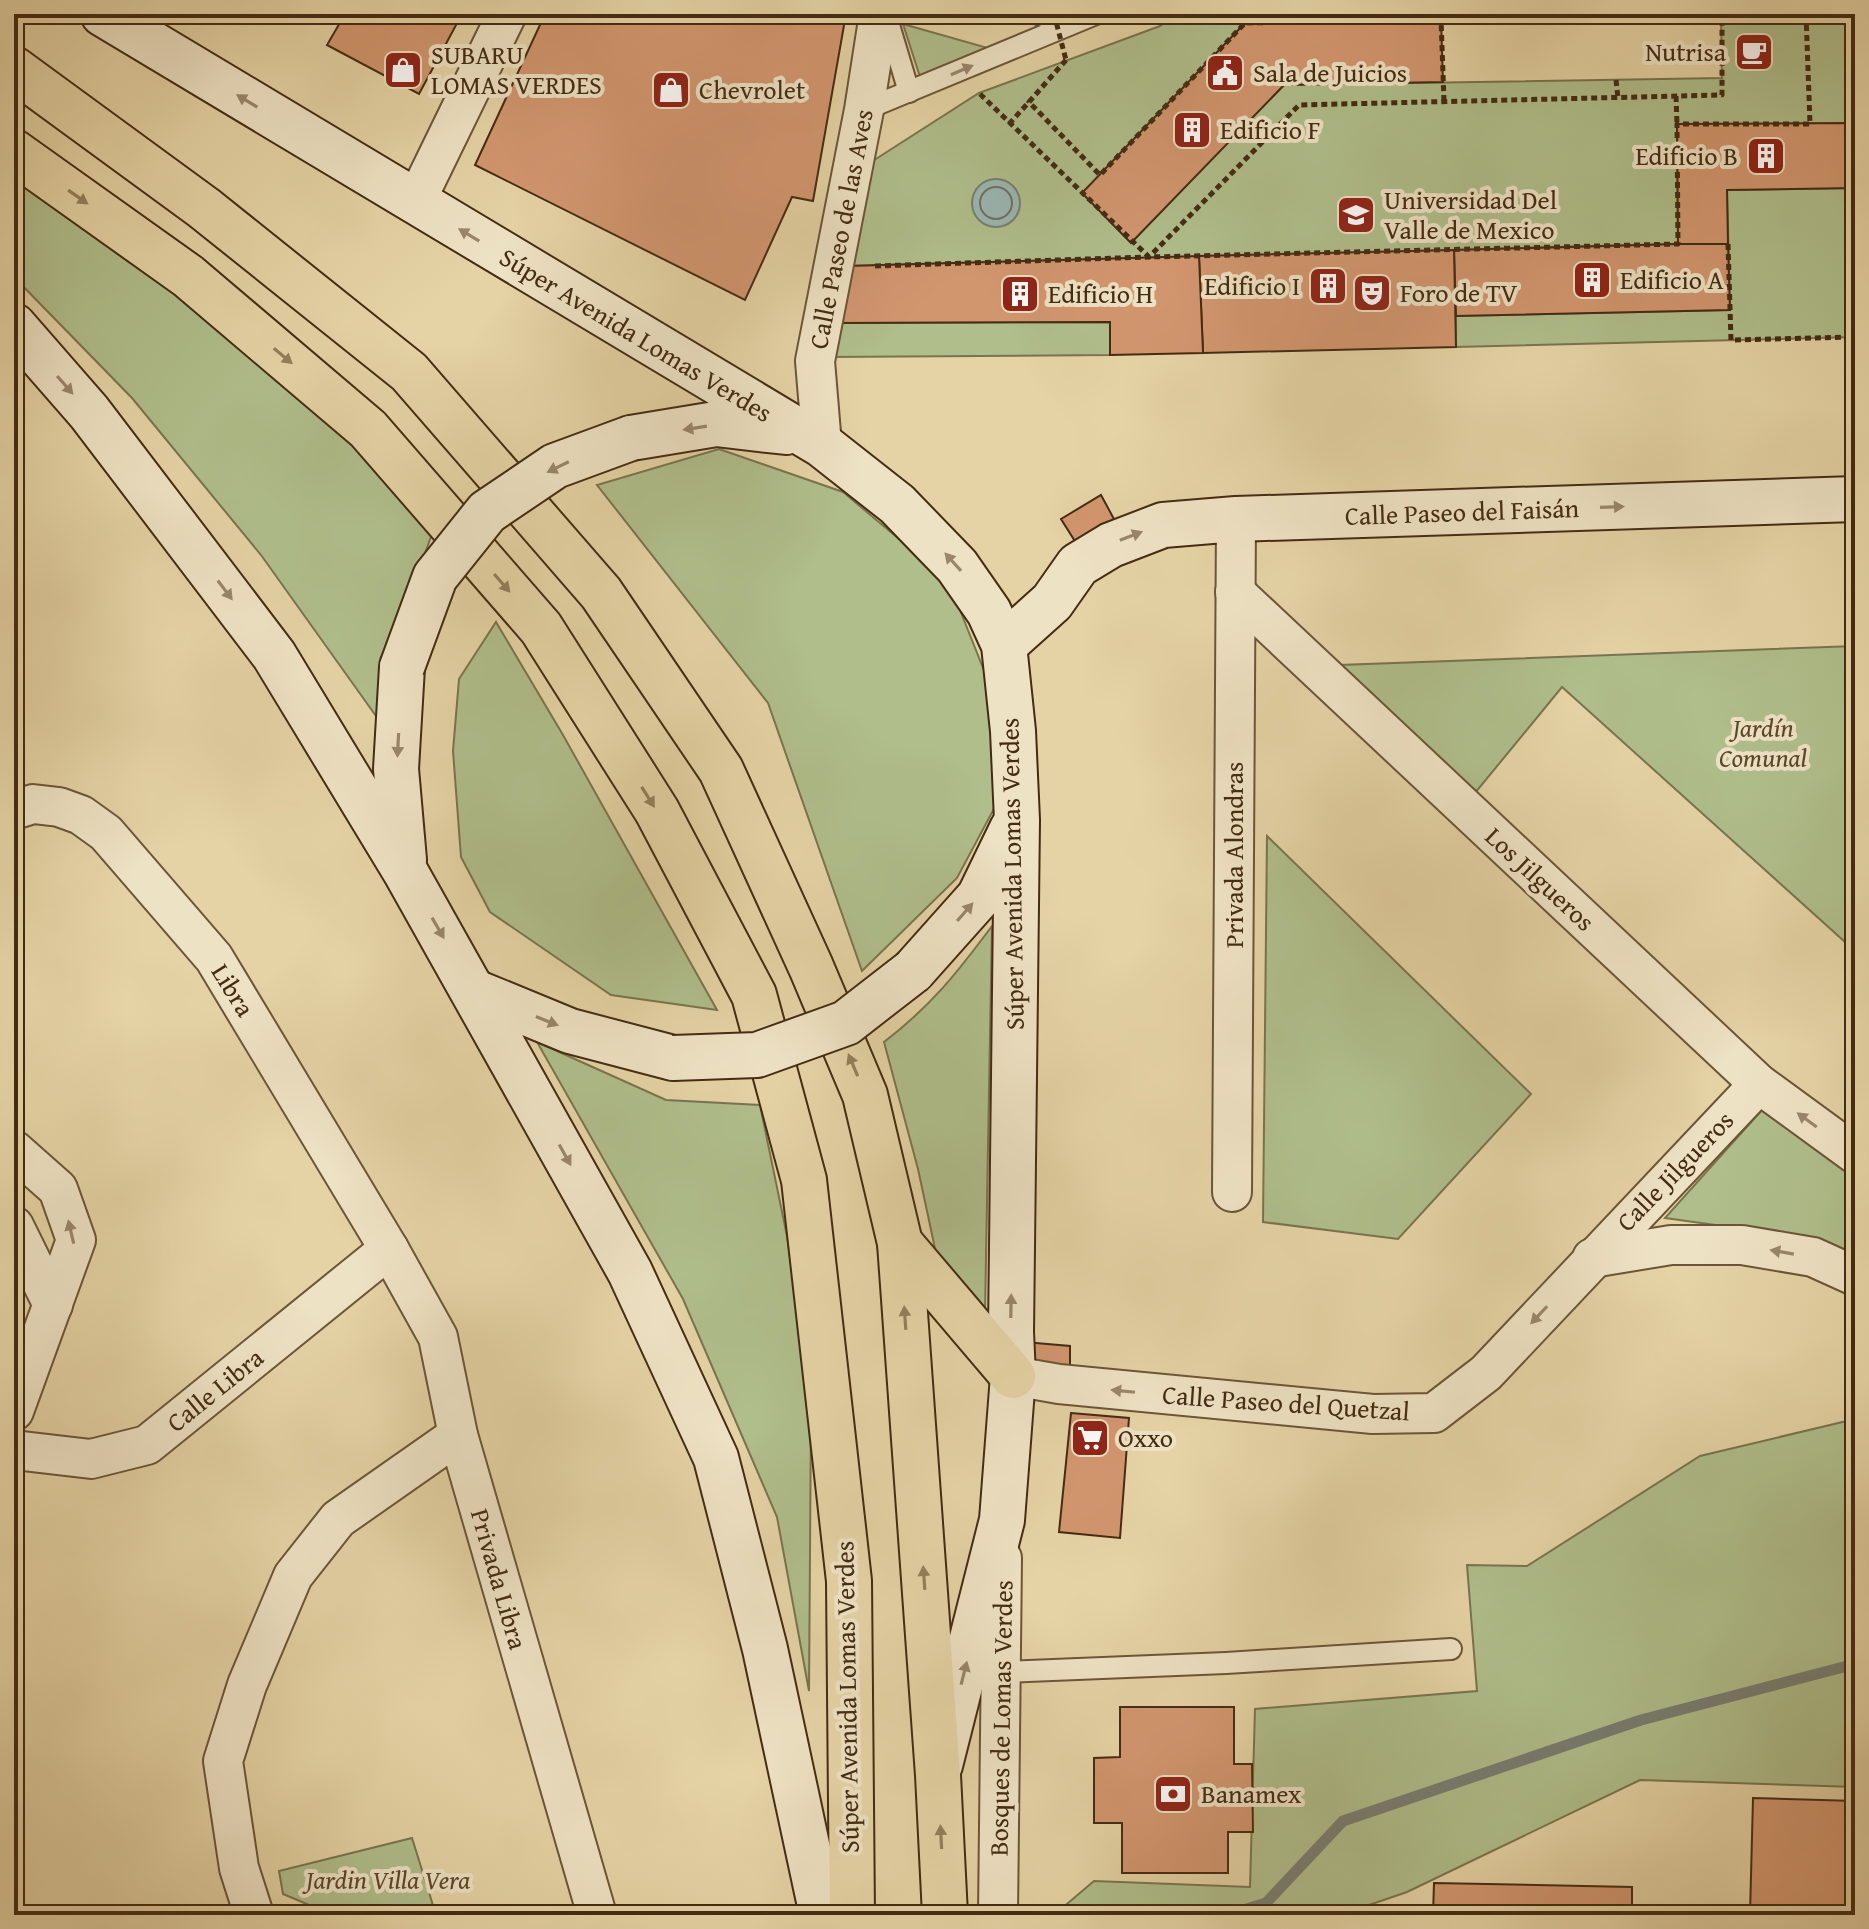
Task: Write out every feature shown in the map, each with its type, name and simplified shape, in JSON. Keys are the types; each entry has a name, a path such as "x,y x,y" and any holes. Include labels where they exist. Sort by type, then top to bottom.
{"main road":[{"name":"Súper Avenida Lomas Verdes","path":"103,14 811,439 897,504 957,566 997,628 1013,731 1017,820 1013,1376 1002,1520 938,1775"},
{"name":"Súper Avenida Lomas Verdes","path":"14,69 204,208 409,372 601,593 721,770 811,967 865,1095 900,1243 945,1915"},
{"name":"Súper Avenida Lomas Verdes","path":"14,152 188,276 368,429 541,628 657,811 754,995 804,1180 849,1581 852,1915"},
{"name":"Súper Avenida Lomas Verdes","path":"14,326 89,412 274,655 475,992 630,1272 716,1458 765,1649 822,1915"},
{"path":"405,871 396,769 402,667 435,577 487,512 555,466 631,438 716,424 811,439"},
{"name":"Calle Paseo del Faisán","path":"997,628 1052,602 1078,565 1124,538 1163,525 1236,519 1855,499"},
{"path":"475,992 570,1031 673,1058 757,1055 846,1023 913,971 979,897 1017,820"},
{"path":"900,1243 1013,1376"}],"street":[{"path":"415,203 507,14"},
{"name":"Calle Paseo de las Aves","path":"811,439 815,361 864,110 879,14"},
{"name":"Privada Alondras","path":"1232,1192 1236,519"},
{"name":"Los Jilgueros","path":"1235,592 1759,1084 1855,1154"},
{"name":"Libra","path":"14,810 33,804 59,807 81,815 106,833 214,958 389,1249"},
{"name":"Calle Jilgueros","path":"1592,1258 1759,1084"},
{"path":"14,1150 58,1189 76,1240 14,1411"},
{"path":"14,1226 53,1305"},
{"path":"1592,1258 1671,1245 1742,1245 1813,1257 1855,1276"},
{"name":"Privada Libra","path":"389,1249 438,1337 458,1435 597,1915"},
{"name":"Calle Libra","path":"14,1450 91,1459 147,1445 389,1249"},
{"name":"Calle Paseo del Quetzal","path":"1013,1376 1059,1384 1373,1414 1434,1413 1486,1373 1592,1258"},
{"path":"254,1915 239,1868 223,1761 247,1685 293,1576 338,1519 458,1435"},
{"name":"Bosques de Lomas Verdes","path":"998,1915 1003,1672 1002,1520"}],"lane":[{"path":"886,14 909,92"},
{"path":"1038,14 1061,19"},
{"path":"864,110 909,92 1061,19 1096,14"},
{"path":"1003,1672 1226,1663 1451,1649"}],"path":[{"path":"1318,14 1321,21"},
{"path":"1029,102 1100,175 1245,23 1659,14"},
{"path":"1149,257 1299,105 1722,95 1722,14"},
{"path":"1677,124 1810,124 1806,14"},
{"path":"1009,124 1066,60 1061,19"},
{"path":"1441,19 1444,101"},
{"path":"1616,80 1618,98"},
{"path":"979,93 1149,257"},
{"path":"875,266 1678,244 1676,96"},
{"path":"1728,244 1731,340 1855,337"}],"green space":[{"path":"1175,14 1659,14 1245,23 1083,193 1131,242 1284,85 1722,78 1721,14 1855,14 1855,123 1677,125 1678,244 847,266 868,164 979,93 1160,26"},
{"path":"903,24 1002,52 921,80"},
{"path":"14,178 180,288 330,414 436,523 397,630 381,723 261,555 132,398 14,277"},
{"path":"1855,188 1855,337 1456,347 1456,316 1730,310 1727,190"},
{"path":"1110,322 1110,355 827,357 833,323"},
{"path":"719,449 843,492 948,580 989,683 996,805 957,878 862,971 768,703 597,485"},
{"path":"496,622 717,1010 611,995 490,912 461,857 453,751 459,679"},
{"name":"Jardín Comunal","path":"1855,646 1855,951 1562,687 1475,793 1340,665"},
{"path":"1267,836 1531,1094 1398,1239 1263,1222"},
{"path":"992,926 985,1313 936,1253 918,1169 884,1042 942,988"},
{"path":"537,1042 666,1100 760,1105 787,1236 811,1413 809,1691 777,1517 683,1299"},
{"path":"1770,1101 1855,1163 1855,1257 1766,1232 1665,1218"},
{"path":"1855,1419 1855,1787 1640,1780 1407,1892 1340,1915 1054,1915 1094,1881 1250,1887 1255,1709 1477,1691 1467,1565 1527,1566 1700,1456"},
{"name":"Jardin Villa Vera","path":"412,1838 436,1915 323,1915 321,1910 283,1894 279,1871"}],"water":[{"path":"996,179 1013,186 1020,203 1013,220 996,227 979,220 972,203 979,186"}],"building":[{"name":"SUBARU LOMAS VERDES","path":"345,14 462,14 419,94 327,45"},
{"name":"Chevrolet","path":"545,14 846,14 813,201 792,197 745,300 475,165"},
{"name":"Edificio F","path":"1441,19 1443,82 1284,85 1131,243 1082,193 1245,23"},
{"name":"Edificio B","path":"1855,123 1855,188 1727,190 1728,244 1678,244 1677,124"},
{"name":"Edificio A","path":"1728,244 1730,310 1456,316 1454,250"},
{"name":"Edificio I","path":"1454,250 1456,347 1203,353 1199,256"},
{"name":"Edificio H","path":"1199,256 1203,353 1110,355 1110,322 833,323 847,266"},
{"path":"1101,495 1121,532 1083,554 1061,519"},
{"path":"1024,1342 1070,1346 1070,1381 1024,1377"},
{"path":"1071,1413 1129,1418 1120,1538 1059,1532"},
{"name":"Banamex","path":"1120,1707 1234,1707 1234,1764 1252,1764 1253,1832 1228,1832 1228,1873 1122,1873 1122,1823 1094,1823 1094,1758 1120,1757"},
{"path":"1753,1798 1855,1801 1855,1915 1750,1915"},
{"path":"1434,1883 1632,1887 1632,1915 1433,1915"}],"waterway":[{"path":"1227,1915 1266,1903 1343,1821 1641,1720 1855,1664"}],"place":[{"name":"Nutrisa","path":"1754,52"},
{"name":"SUBARU LOMAS VERDES","path":"403,70"},
{"name":"Sala de Juicios","path":"1225,73"},
{"name":"Chevrolet","path":"671,90"},
{"name":"Edificio F","path":"1192,130"},
{"name":"Edificio B","path":"1766,156"},
{"name":"Universidad Del Valle de Mexico","path":"1356,215"},
{"name":"Edificio A","path":"1592,280"},
{"name":"Edificio I","path":"1328,286"},
{"name":"Foro de TV","path":"1372,293"},
{"name":"Edificio H","path":"1020,294"},
{"name":"Oxxo","path":"1090,1438"},
{"name":"Banamex","path":"1173,1794"}]}
